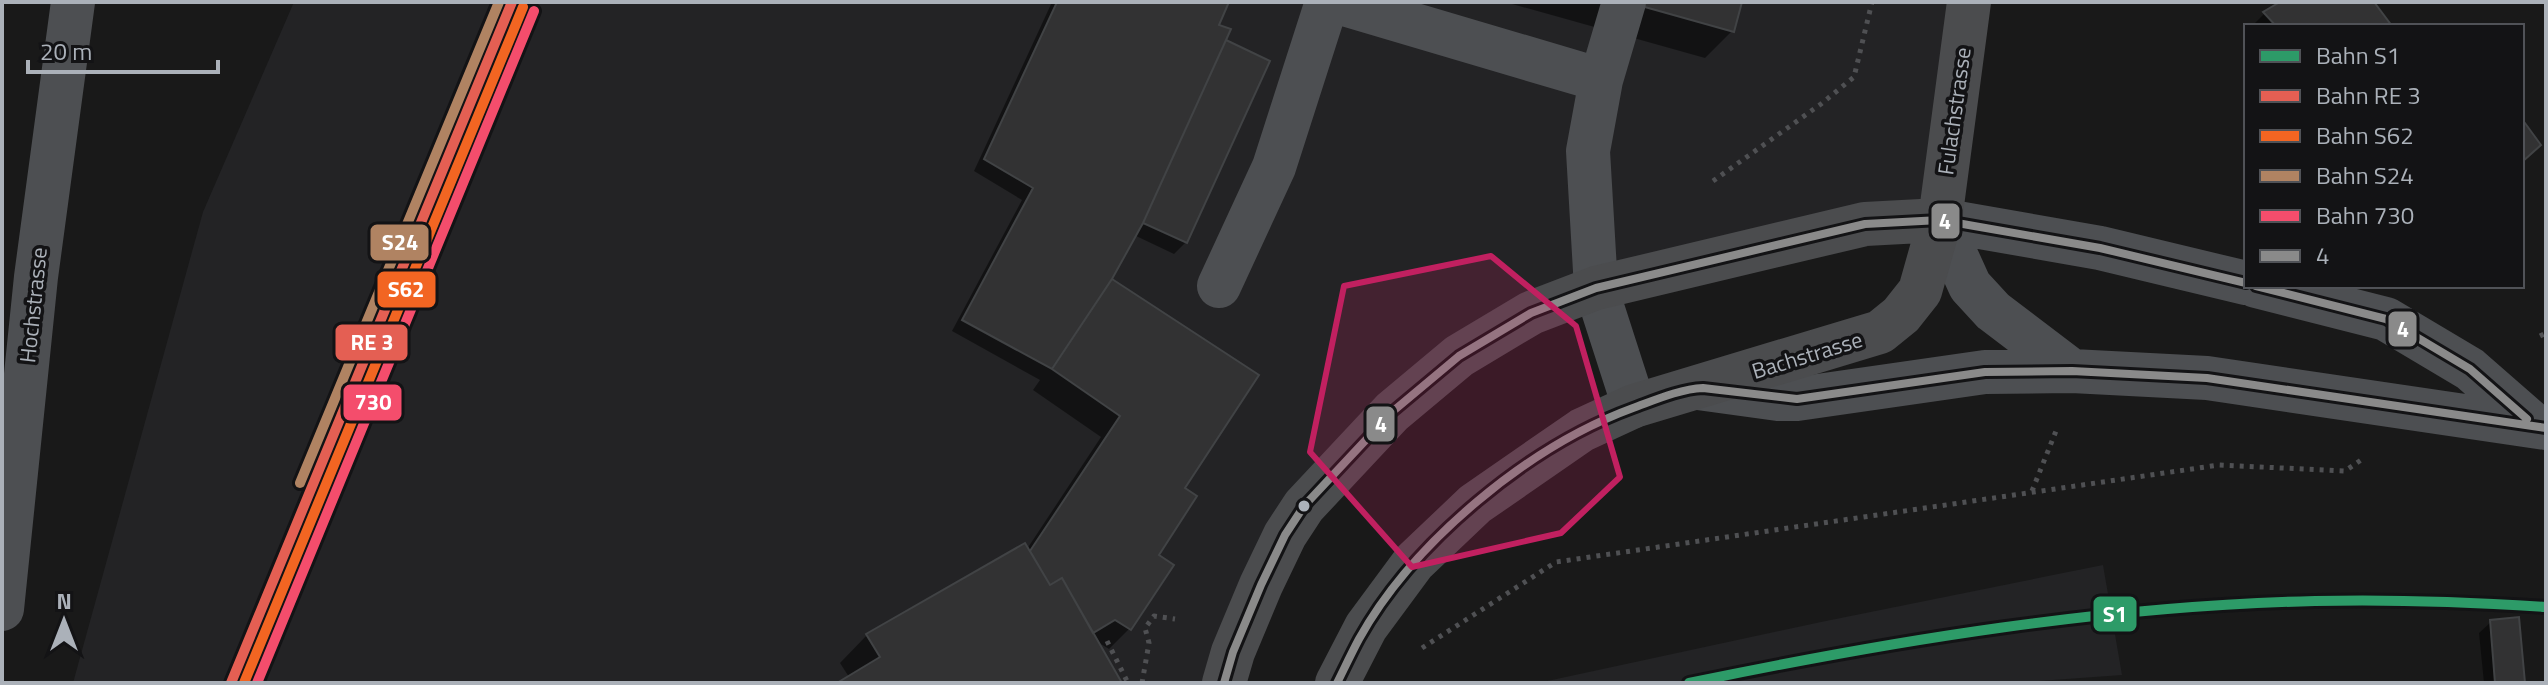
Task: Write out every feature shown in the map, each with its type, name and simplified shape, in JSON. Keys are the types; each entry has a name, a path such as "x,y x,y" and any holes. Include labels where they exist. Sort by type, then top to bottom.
{"main road":[{"name":"Fulachstrasse","path":"1940,220 1969,2"},
{"path":"1224,683 1233,652 1279,548 1304,506 1392,412 1459,356 1531,313 1596,288 1865,224 1940,220"},
{"name":"Bachstrasse","path":"1337,683 1366,627 1414,562 1475,504 1582,430 1634,406 1880,332 1901,315 1920,291 1940,220"}],"street":[{"name":"Hochstrasse","path":"2,609 36,277 73,2"},
{"path":"1219,286 1274,167 1327,2"},
{"path":"1337,2 1601,80"},
{"path":"1624,2 1601,80 1588,151 1596,288 1634,406"},
{"path":"1940,220 2100,248 2244,283"},
{"path":"1940,220 1970,286 1993,311 2072,371"},
{"path":"2264,288 2386,319 2470,369 2540,426"},
{"path":"1698,388 1797,399 1985,372 2072,371 2207,378 2540,426"}],"path":[{"path":"1713,181 1854,77 1872,2"},
{"path":"1425,646 1556,562 2219,465 2345,471 2431,412"},
{"path":"2032,492 2062,414"},
{"path":"1142,683 1149,643 1145,628 1154,616 1175,619"},
{"path":"1107,641 1128,683"}],"highlighted area":[{"path":"1491,256 1576,326 1620,477 1561,533 1412,567 1310,452 1344,286"}],"shaded area":[{"path":"294,2 1969,2 1940,220 1531,313 1322,486 1224,683 73,683 203,212"},
{"path":"2103,565 2122,675 2013,683 1538,683 1821,622"}],"building":[{"path":"1057,2 1229,2 1219,25 1231,29 1143,223 1112,279 1052,369 962,320 1033,188 984,159"},
{"path":"1627,2 1742,2 1734,32"},
{"path":"2280,2 2374,2 2390,24 2274,24 2263,12"},
{"path":"1226,40 1270,61 1187,243 1143,223"},
{"path":"2524,122 2541,145 2524,160"},
{"path":"1112,279 1259,375 1185,488 1197,496 1159,555 1174,565 1131,630 1115,620 1093,633 1062,578 1050,585 1030,551 1120,416 1052,369"},
{"path":"1025,543 1050,585 1062,578 1122,683 837,683 880,657 866,634"},
{"path":"2519,617 2525,683 2495,683 2490,620"}],"rail line":[{"name":"S24","path":"300,483 499,2"},
{"name":"S62","path":"244,683 523,7"},
{"name":"730","path":"257,683 534,11"},
{"name":"S1","path":"1689,683 1922,639 2157,610 2344,600 2546,607"}],"transit line":[{"path":"231,683 512,2"},
{"name":"4","path":"1224,683 1233,652 1261,585 1285,535 1304,506 1392,412 1459,356 1531,313 1596,288 1865,224 1940,220 2100,248 2244,283"},
{"name":"4","path":"2264,288 2386,319 2470,369 2527,419"},
{"name":"4","path":"1337,683 1382,603 1410,567 1477,501 1554,446 1633,408 1685,390 1703,388 1797,399 1985,372 2072,371 2207,378 2546,428"}]}
